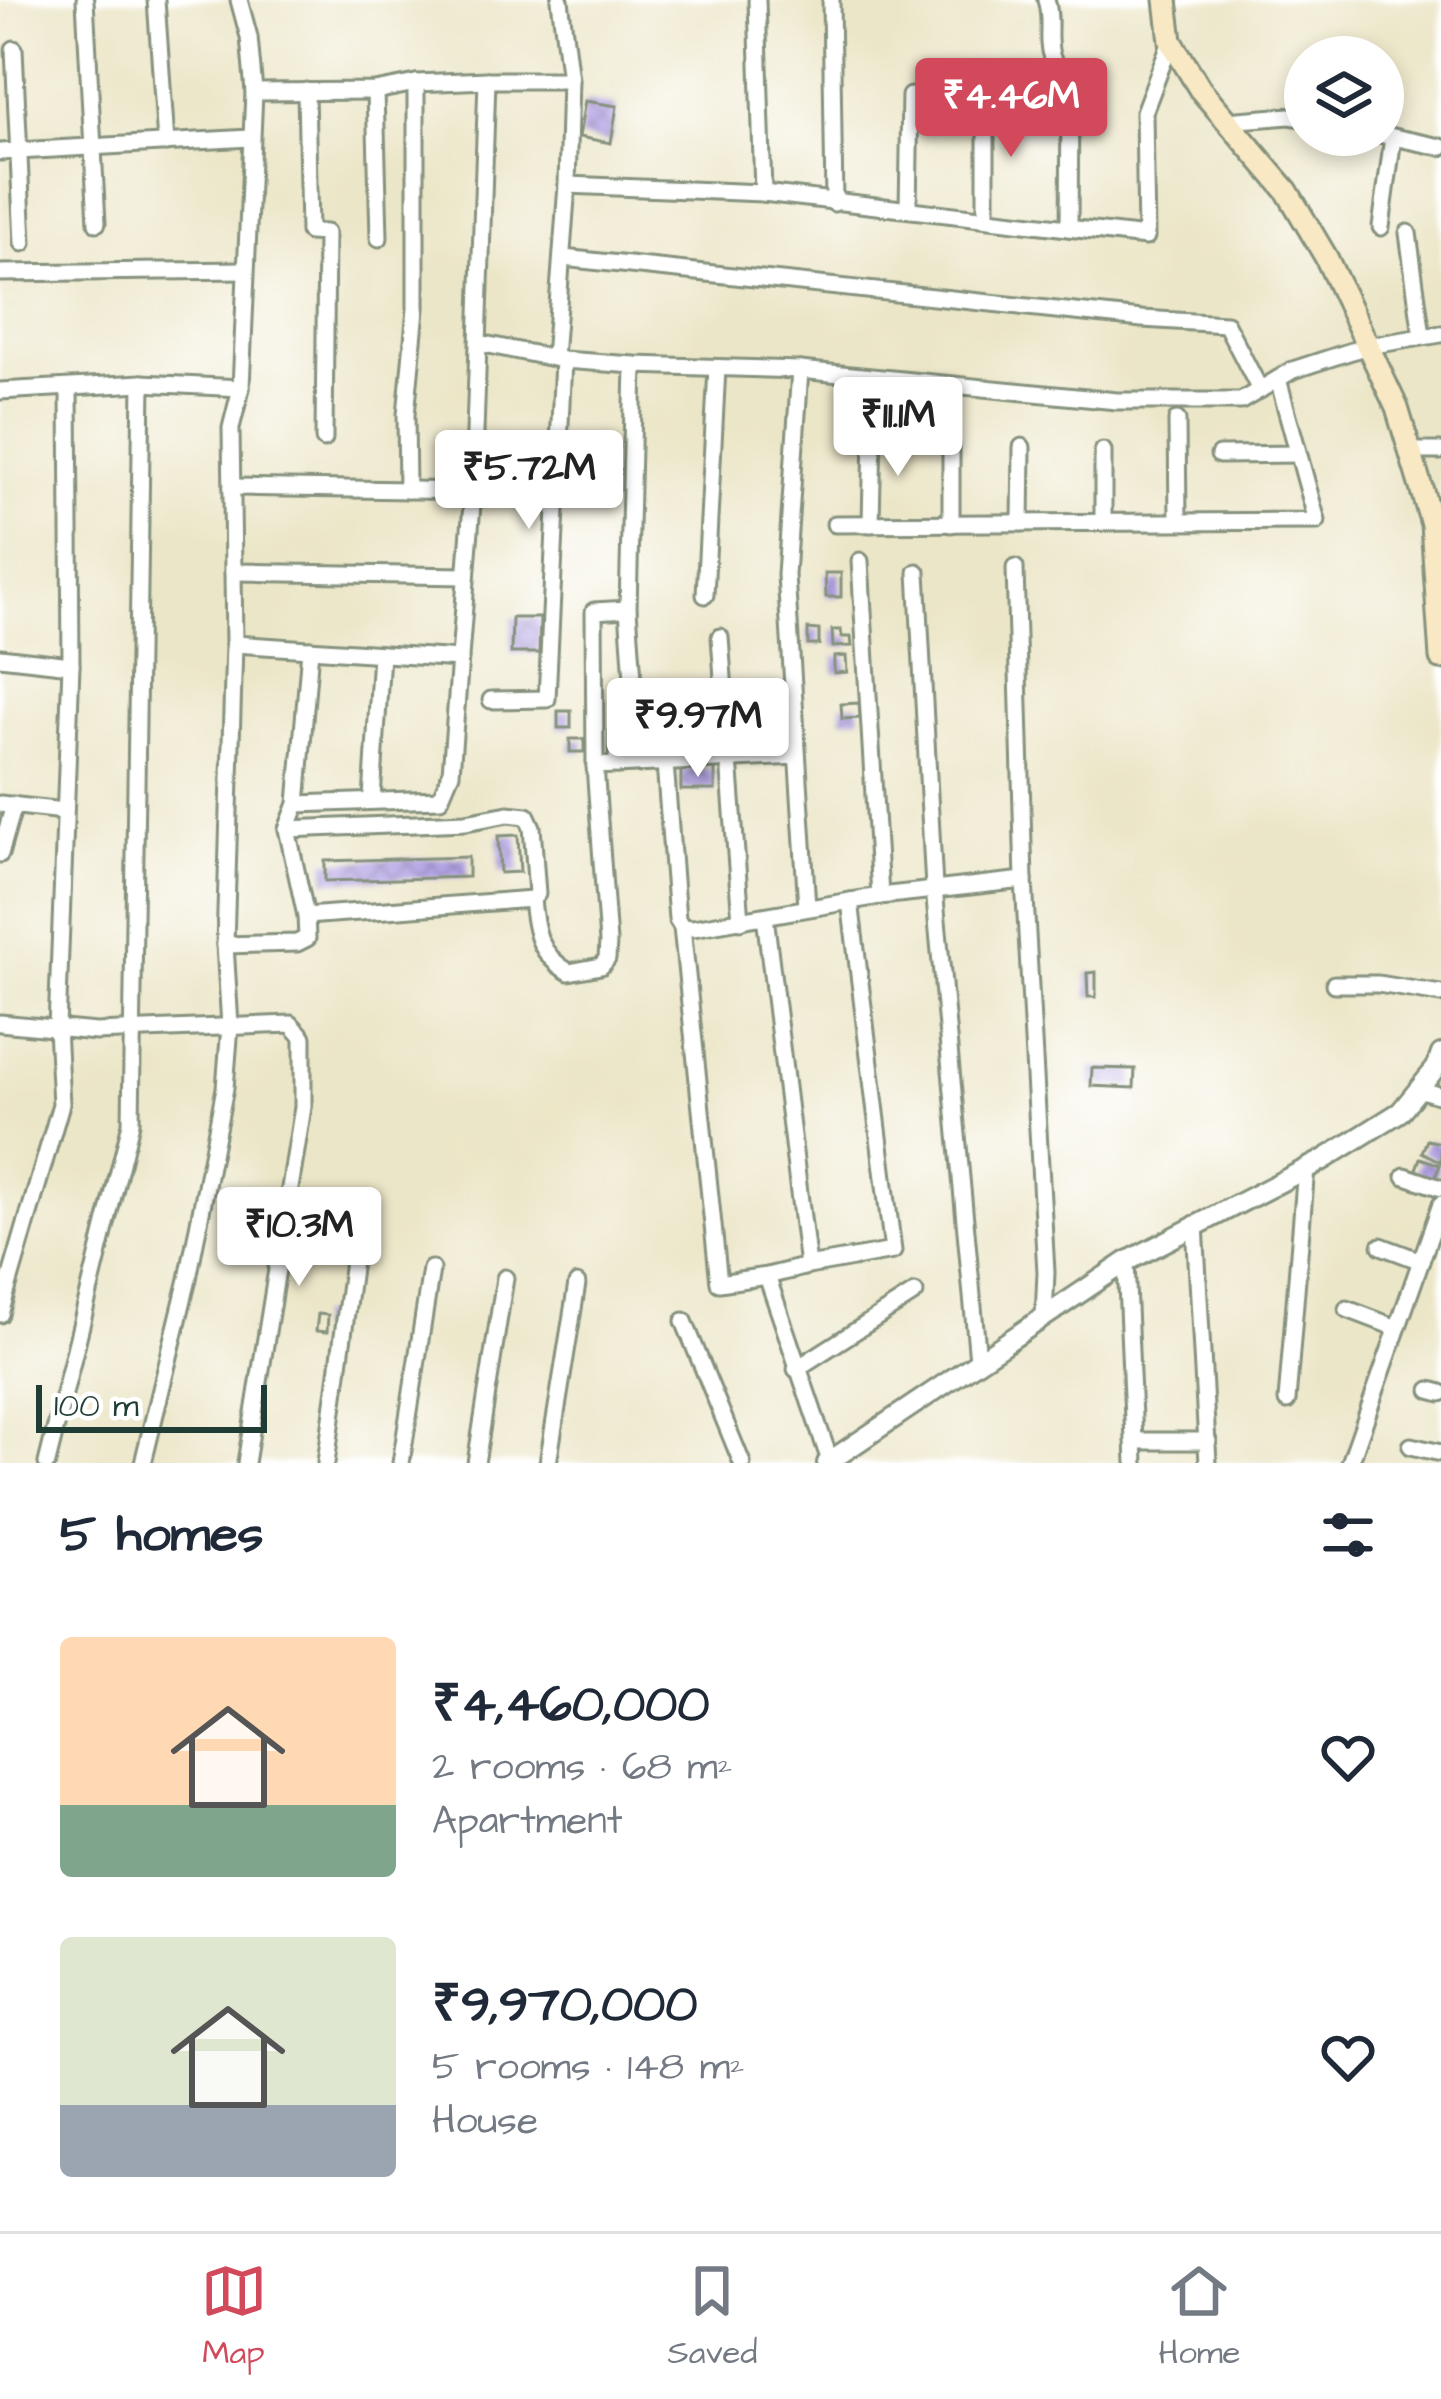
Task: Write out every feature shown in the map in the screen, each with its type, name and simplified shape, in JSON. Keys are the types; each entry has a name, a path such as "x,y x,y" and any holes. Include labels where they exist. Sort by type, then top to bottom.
{"main road":[{"path":"1166,0 1171,41 1226,121 1287,191 1326,257 1397,409 1436,524 1441,658"}],"street":[{"path":"85,0 97,223"},
{"path":"156,0 166,143"},
{"path":"142,1463 188,1279 225,1088 230,1026 225,945 234,644 231,428 241,388 254,92 249,37 239,0"},
{"path":"491,700 547,699 570,80 560,0"},
{"path":"757,0 763,193"},
{"path":"831,0 834,203"},
{"path":"1046,0 1050,53 1070,104 1069,228"},
{"path":"567,185 763,193 1145,237 1144,112 1171,41"},
{"path":"14,49 23,243"},
{"path":"297,804 440,799 451,773 473,491 487,80"},
{"path":"254,92 570,80"},
{"path":"407,490 406,415 416,309 416,83"},
{"path":"306,91 309,232 326,232 324,439"},
{"path":"375,91 379,238"},
{"path":"908,209 910,96"},
{"path":"986,102 986,218"},
{"path":"1226,121 1284,116"},
{"path":"0,152 250,138"},
{"path":"1404,140 1441,148"},
{"path":"1381,226 1386,156"},
{"path":"1408,233 1422,336"},
{"path":"562,258 1226,324 1260,390"},
{"path":"0,273 245,270"},
{"path":"479,343 559,359 634,365 800,370 1117,400 1241,401 1293,370 1367,346 1441,334"},
{"path":"617,765 618,706 633,679 628,609 634,365"},
{"path":"705,595 717,368"},
{"path":"800,370 786,575 807,907"},
{"path":"835,524 1317,521 1278,379"},
{"path":"0,391 142,383 241,388"},
{"path":"47,1463 131,1123 142,383"},
{"path":"0,1314 62,1104 57,1028 71,665 69,390"},
{"path":"1177,420 1178,521"},
{"path":"871,524 873,433"},
{"path":"951,443 951,524"},
{"path":"1021,523 1022,447"},
{"path":"1102,523 1103,452"},
{"path":"1412,452 1441,452"},
{"path":"1219,455 1298,454"},
{"path":"232,487 473,491"},
{"path":"860,561 880,896"},
{"path":"1015,568 1024,880 1046,1272 1044,1317"},
{"path":"233,572 466,576"},
{"path":"917,572 934,888 978,1360"},
{"path":"532,899 536,936 548,957 569,972 601,966 607,959 608,942 595,766 594,611 628,609"},
{"path":"720,637 741,921"},
{"path":"234,644 460,659"},
{"path":"225,945 297,943 307,938 287,829 297,804 310,649"},
{"path":"372,799 381,654"},
{"path":"0,657 71,665"},
{"path":"595,766 797,756"},
{"path":"665,763 677,919 682,927 719,1283 893,1251 850,901"},
{"path":"0,854 7,805 64,811"},
{"path":"287,829 466,822 508,814 527,817 532,827 537,894 532,899 306,916"},
{"path":"682,927 934,888 1024,880"},
{"path":"765,916 808,1266"},
{"path":"1334,984 1378,984 1441,994"},
{"path":"0,1023 134,1031 291,1024 303,1037 303,1107 246,1463"},
{"path":"767,1276 829,1462 1126,1262 1306,1168 1400,1112 1441,1054"},
{"path":"1419,1089 1441,1096"},
{"path":"1287,1401 1306,1168"},
{"path":"1405,1176 1441,1188"},
{"path":"1350,1463 1441,1204"},
{"path":"1196,1224 1208,1463"},
{"path":"326,1463 356,1238"},
{"path":"1381,1246 1421,1261"},
{"path":"1126,1262 1135,1463"},
{"path":"401,1463 431,1269"},
{"path":"476,1463 505,1278"},
{"path":"548,1463 577,1284"},
{"path":"796,1369 915,1293"},
{"path":"1347,1309 1397,1328"},
{"path":"684,1322 742,1463"},
{"path":"1135,1441 1208,1441"},
{"path":"1411,1446 1441,1453"}],"building":[{"path":"585,101 617,106 611,143 579,137"},
{"path":"825,573 841,573 841,597 826,597"},
{"path":"512,618 540,618 539,653 511,653"},
{"path":"808,629 819,630 819,645 808,645"},
{"path":"832,630 851,637 852,646 833,647"},
{"path":"846,656 847,672 834,673 834,657"},
{"path":"859,703 860,718 842,719 841,704"},
{"path":"558,711 571,711 571,728 558,728"},
{"path":"706,727 707,747 680,748 680,728"},
{"path":"570,739 584,739 584,752 570,752"},
{"path":"681,769 715,769 715,790 681,790"},
{"path":"518,835 520,872 500,873 498,836"},
{"path":"468,857 468,877 325,881 325,861"},
{"path":"1096,972 1096,997 1088,997 1087,973"},
{"path":"1092,1068 1135,1069 1134,1088 1091,1086"},
{"path":"1427,1140 1441,1143 1441,1162 1422,1152"},
{"path":"1420,1158 1440,1165 1434,1180 1415,1172"},
{"path":"318,1314 328,1315 327,1332 316,1331"}]}
